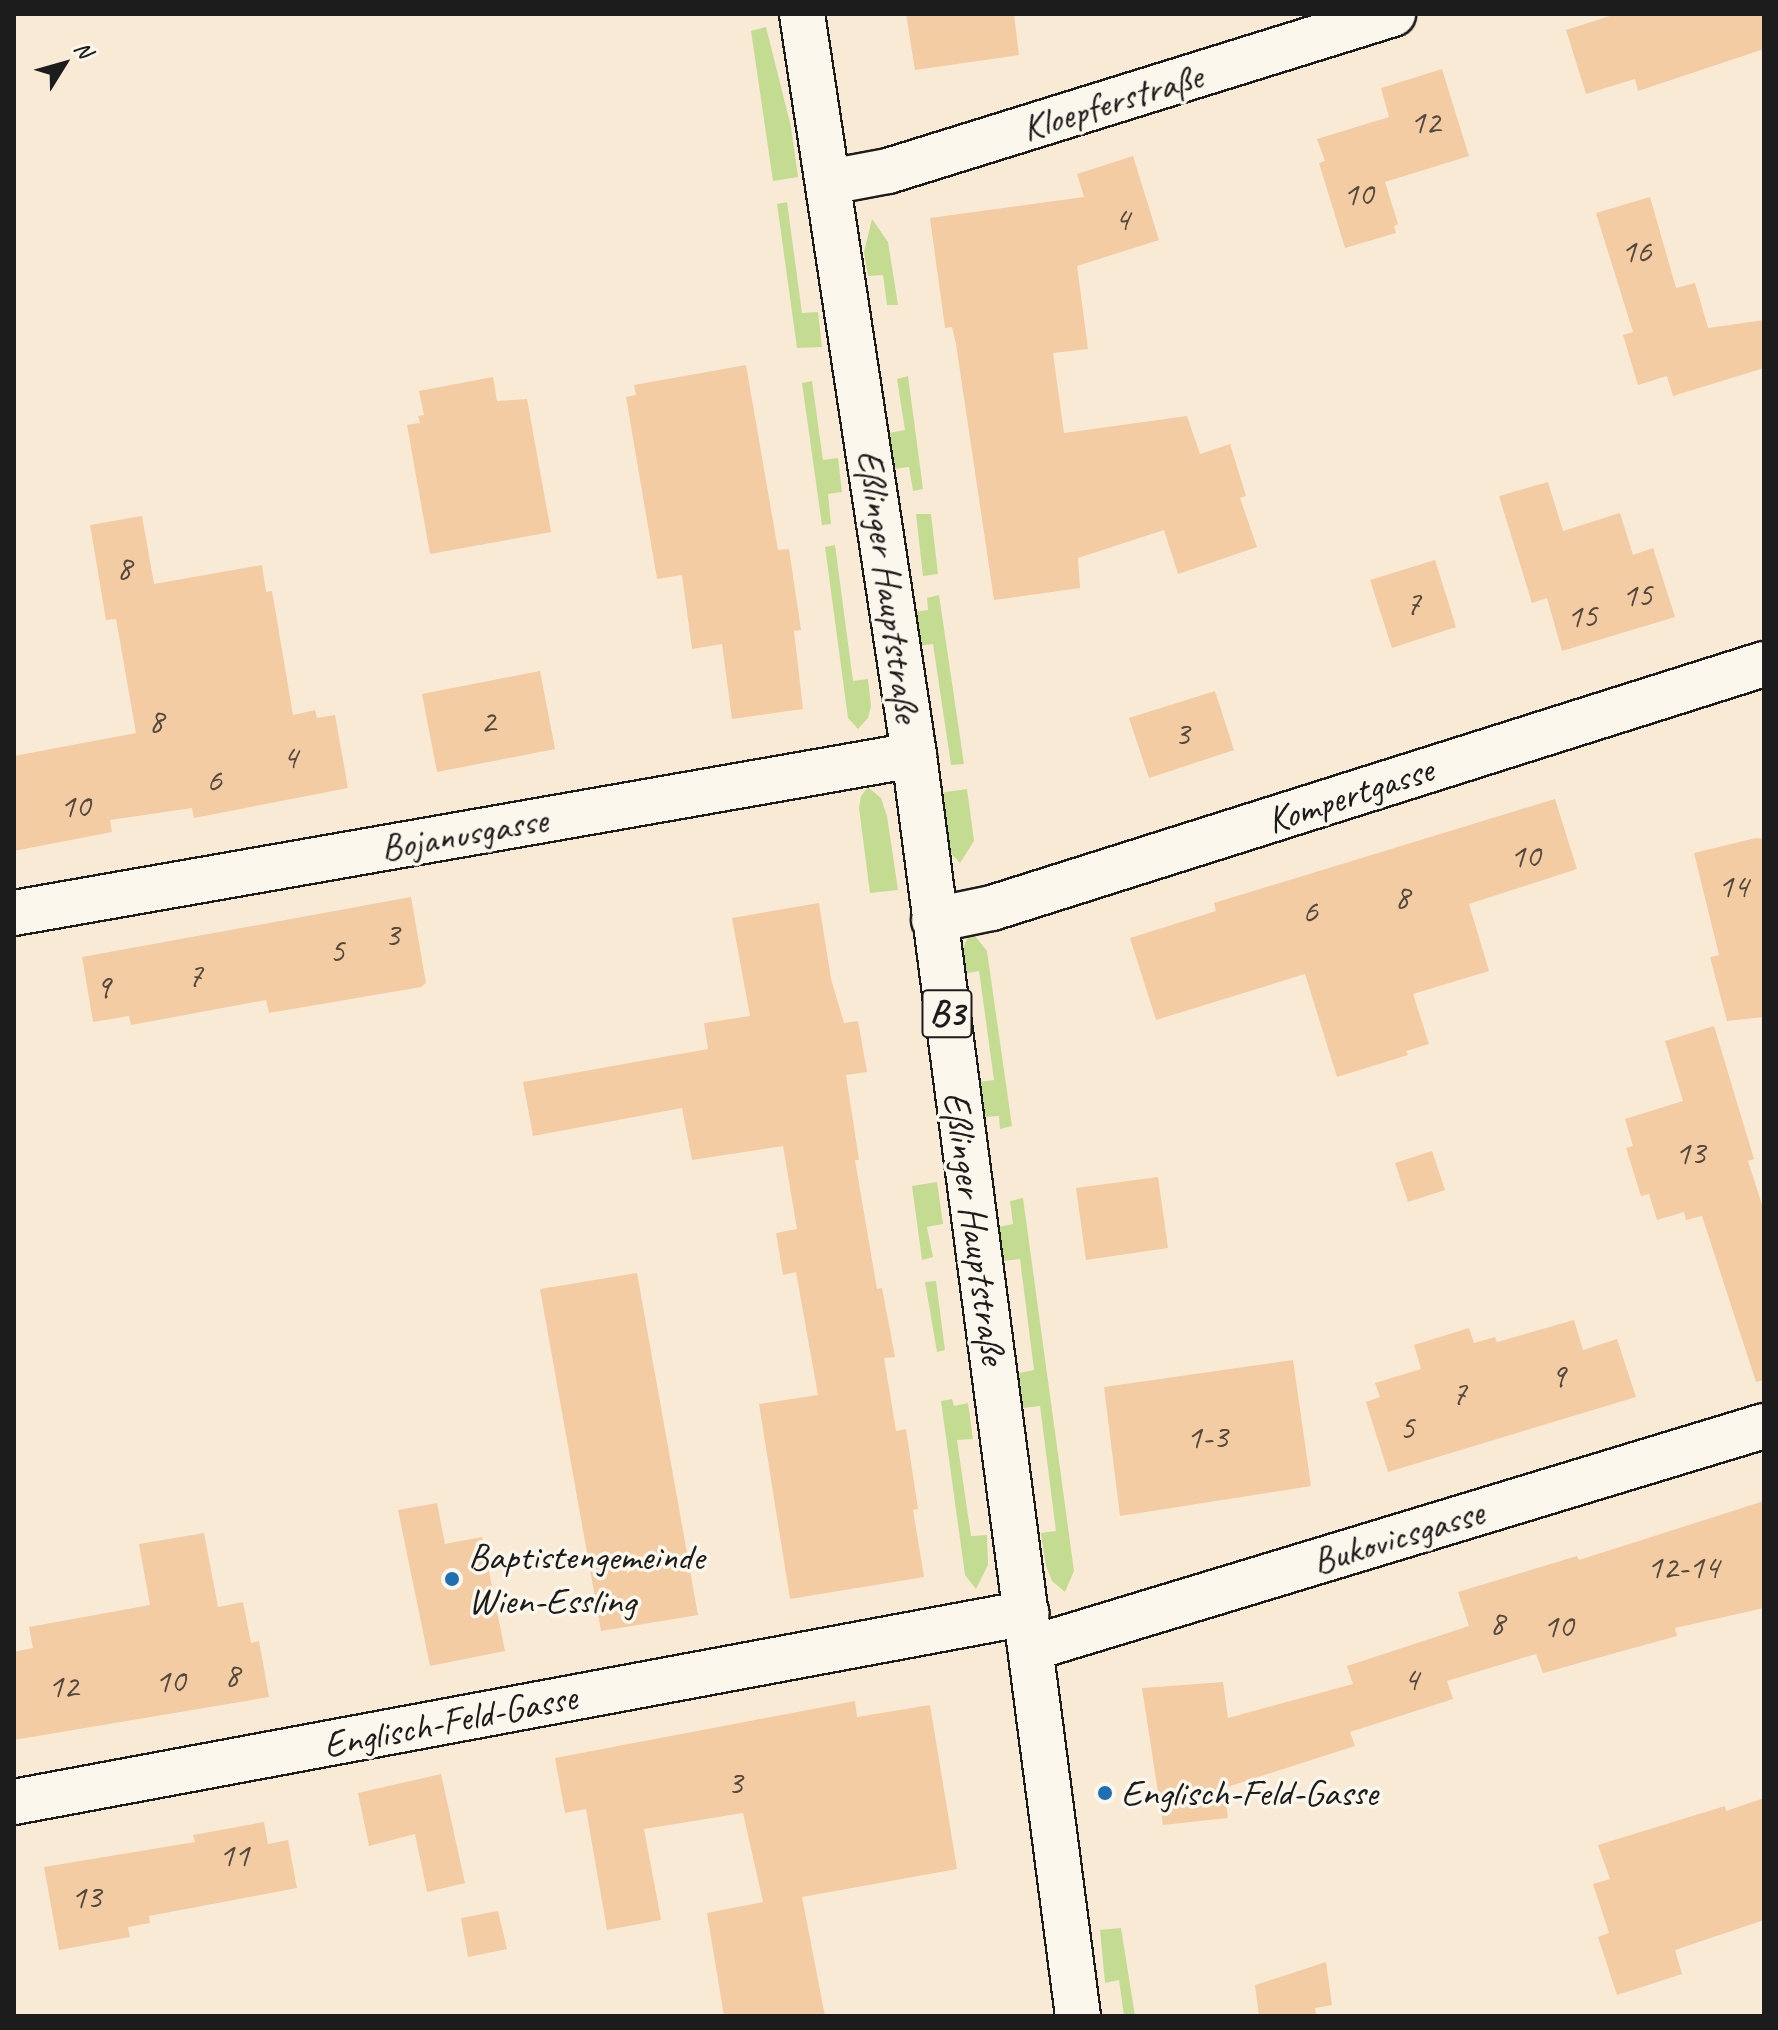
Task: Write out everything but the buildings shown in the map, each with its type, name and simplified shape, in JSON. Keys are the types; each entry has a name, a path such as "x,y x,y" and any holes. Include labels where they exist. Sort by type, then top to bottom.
{"street":[{"name":"Eßlinger Hauptstraße","path":"802,14 914,755 1078,2016"},
{"name":"Kloepferstraße","path":"829,182 888,171 1393,14"},
{"name":"Kompertgasse","path":"934,920 992,908 1764,664"},
{"name":"Bojanusgasse","path":"14,913 914,755"},
{"name":"Bukovicsgasse","path":"1029,1630 1764,1426"},
{"name":"Englisch-Feld-Gasse","path":"14,1802 1029,1630"}],"green space":[{"path":"766,27 791,127 798,177 773,181 751,31"},
{"path":"787,202 802,313 818,312 822,347 797,348 777,204"},
{"path":"872,219 888,242 898,305 887,305 883,275 868,276 864,252"},
{"path":"908,376 923,489 913,491 909,467 894,469 889,433 905,430 897,379"},
{"path":"812,381 823,460 838,458 842,492 828,494 831,524 822,525 802,383"},
{"path":"916,514 931,514 938,574 923,576"},
{"path":"835,545 853,681 868,679 871,706 868,718 858,729 848,718 825,547"},
{"path":"939,595 964,764 951,765 933,644 918,646 914,612 928,610 927,598"},
{"path":"868,787 881,798 887,816 898,890 870,893 859,808 861,796"},
{"path":"967,789 974,841 960,863 946,848 939,793"},
{"path":"971,931 987,951 1012,1126 1000,1129 999,1116 984,1117 979,1082 994,1080 979,971 963,974 961,952"},
{"path":"937,1182 943,1224 927,1227 933,1257 922,1260 912,1186"},
{"path":"1023,1198 1074,1571 1065,1592 1052,1581 1046,1566 1041,1533 1056,1531 1040,1406 1023,1408 1019,1373 1034,1370 1020,1259 1004,1261 998,1227 1013,1224 1010,1201"},
{"path":"936,1281 945,1350 937,1352 925,1282"},
{"path":"952,1399 954,1406 968,1403 973,1439 957,1440 971,1536 987,1535 988,1565 976,1589 965,1575 941,1401"},
{"path":"1121,1928 1135,2016 1124,2016 1119,1980 1105,1983 1100,1930"}],"place":[{"name":"Baptistengemeinde Wien-Essling","path":"452,1579"},
{"name":"Englisch-Feld-Gasse","path":"1105,1793"}]}
